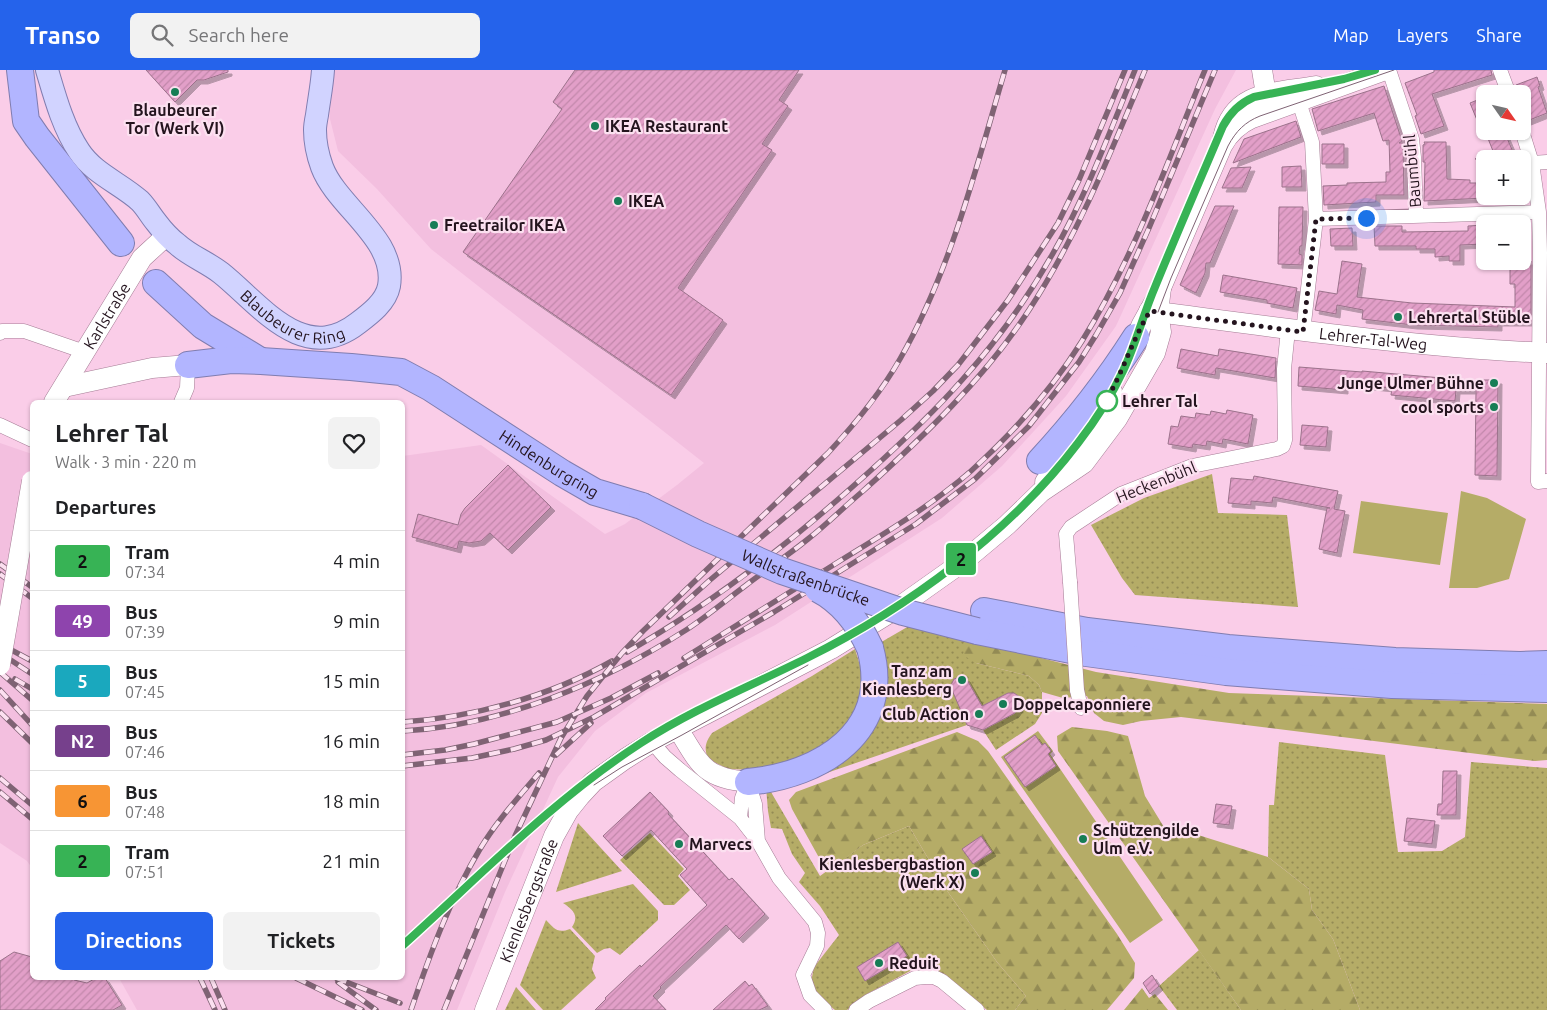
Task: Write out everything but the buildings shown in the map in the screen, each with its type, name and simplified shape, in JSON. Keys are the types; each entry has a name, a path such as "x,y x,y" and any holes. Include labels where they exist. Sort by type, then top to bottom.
{"highway":[{"path":"20,70 26,121 37,138 121,243"},
{"path":"156,283 203,326 261,361"},
{"path":"1040,461 1058,442 1102,387 1136,337"},
{"name":"Hindenburgring","path":"188,365 231,360 401,372 431,388 562,473 595,492 642,506"},
{"name":"Wallstraßenbrücke","path":"642,506 698,534 782,571 904,612 980,621"},
{"path":"748,782 774,778 808,766 838,750 852,738 865,720 872,705 875,688 870,648 858,624 842,606 825,593 782,571"},
{"path":"980,621 1087,631 1228,648 1395,661 1547,664"},
{"path":"980,621 1086,653 1226,672 1392,685 1547,689"}],"main road":[{"name":"Blaubeurer Ring","path":"47,70 65,123 78,150 99,172 140,201 160,235 220,272 280,325 301,335 317,338 337,334 355,325 370,314 382,301 389,286 387,257 323,169 317,150 314,129 323,70"}],"street":[{"path":"1262,70 1267,104"},
{"path":"1267,104 1299,102 1385,70"},
{"name":"Baumbühl","path":"1389,70 1412,138 1416,216"},
{"path":"1500,70 1506,85"},
{"path":"1267,104 1364,77"},
{"name":"Kienlesbergstraße","path":"1031,502 1080,439 1101,408 1119,378 1136,337 1154,312 1161,288 1222,146 1226,124 1234,112 1247,101 1267,104"},
{"path":"1296,331 1316,219 1312,142 1299,102"},
{"path":"1525,140 1532,163 1544,253 1543,482"},
{"path":"1532,163 1547,162"},
{"path":"1316,219 1539,212"},
{"name":"Karlstraße","path":"59,395 142,258 160,235"},
{"name":"Kienlesbergstraße","path":"485,1010 559,825 568,811 594,782 652,742 831,649 900,607 975,552 1048,488 1084,463 1111,427 1138,384 1157,348 1161,332 1154,312"},
{"name":"Lehrer-Tal-Weg","path":"1154,312 1415,345 1543,353"},
{"path":"0,333 2,331 24,331 85,352"},
{"name":"Heckenbühl","path":"1081,708 1077,690 1066,534 1071,526 1120,494 1192,466 1277,449 1283,446 1285,440 1284,369 1296,331"},
{"path":"59,395 152,368 188,365 187,388 183,400"},
{"path":"0,425 30,439"},
{"path":"0,665 30,492"},
{"path":"678,729 702,766 728,780 748,782"},
{"path":"652,742 680,770 740,818 758,841 780,878 815,922 818,933 817,946 803,975 805,986 810,995 825,1010"},
{"path":"740,818 742,798 748,782"},
{"path":"748,782 755,804 758,841"},
{"path":"856,1010 869,1001 915,978 925,977 934,977 942,981 977,1010"}],"shaded area":[{"path":"327,70 1236,70 1215,109 1116,326 1066,396 1002,466 942,518 775,625 646,693 595,731 558,777 505,892 457,1010 137,1010 120,980 405,980 405,456 481,445 605,534 625,524 704,463 431,249 377,189 338,151 330,119"},
{"path":"0,443 30,453 30,865 27,861 0,843"}],"green space":[{"path":"1212,474 1218,513 1287,515 1298,607 1135,595 1122,578 1091,525 1144,498"},
{"path":"1461,491 1487,498 1526,519 1509,579 1477,588 1449,588"},
{"path":"1361,501 1448,513 1440,565 1353,553"},
{"path":"909,626 967,639 976,663 1029,676 1039,685 1042,692 1042,713 1035,724 996,750 983,730 1015,713 1022,703 1020,697 1014,693 1008,693 982,706 966,678 951,685 967,725 771,792 820,876 863,845 909,826 948,892 997,962 1026,996 1015,1010 987,1010 945,975 924,969 912,970 867,994 847,1010 835,1010 825,1002 812,983 814,967 839,935 820,906 799,882 805,873 792,854 782,829 771,828 766,787 839,757 878,644"},
{"path":"967,639 1096,672 1229,693 1547,704 1547,760 1535,761 1181,717 1141,721 1123,725 1104,721 1094,713 1087,696 1063,698 1042,692 1039,685 1029,676 976,663 963,655"},
{"path":"855,649 862,672 862,702 832,742 803,757 758,770 728,769 708,759 706,746 712,733 812,676"},
{"path":"1072,727 1107,731 1128,736 1145,796 1170,837 1195,834 1268,857 1309,889 1312,910 1333,939 1360,1010 1241,1010 1058,751 1057,736"},
{"name":"Schützengilde Ulm e.V.","path":"1038,731 1053,751 1050,754 1163,920 1130,943 1001,757"},
{"path":"957,732 978,741 988,751 1117,934 1135,963 1134,978 1107,1010 1015,1010 1026,996 997,962 948,892 909,826 863,845 827,872 792,809 789,800 796,792"},
{"path":"1279,742 1385,755 1398,852 1442,851 1465,837 1471,762 1547,768 1547,1010 1360,1010 1333,939 1312,910 1309,889 1268,857 1269,805 1274,805"},
{"path":"578,823 622,871 556,892"},
{"path":"650,833 684,869 678,876 690,890 674,905 664,905 620,860"},
{"path":"633,884 658,911 658,920 620,955 610,948 597,953 572,927 575,919 574,913 563,903"},
{"path":"546,920 559,930 570,929 595,956 592,969 596,978 561,1010 543,1010 520,985"},
{"path":"1199,950 1241,1010 1177,1010 1159,986"},
{"path":"516,987 536,1010 505,1010"},
{"path":"1142,988 1149,998 1155,994 1168,1010 1124,1010"}],"tram line":[{"path":"567,797 637,747 691,713 815,654 870,623 948,570 1019,510 1051,476 1080,440 1106,402 1125,364 1150,298 1223,126 1235,110 1254,97 1344,79 1375,70"},
{"name":"2","path":"405,943 546,815 627,752 666,727 711,703 807,658 874,620 936,578 994,532 1035,494 1061,465 1081,440 1123,372 1155,285 1227,119 1240,105 1260,95 1344,79 1375,70"},
{"path":"1158,312 1228,146 1241,128 1260,116 1394,70"},
{"path":"594,785 622,767 808,665"}],"railway":[{"path":"444,1010 515,836 561,738 587,696 622,653 643,631 828,453 867,408 900,359 918,325 948,254 961,218 1005,70"},
{"path":"669,617 710,580 901,420 958,365 1008,300 1058,223 1079,180 1125,70"},
{"path":"627,652 660,633 722,591 783,546 893,450 962,380 1010,320 1052,255 1087,187 1135,70"},
{"path":"405,731 476,721 513,711 586,684 621,667 701,620 808,539 863,491 952,406 993,360 1029,310 1047,282 1093,193 1145,70"},
{"path":"684,658 925,507 971,471 1031,410 1058,376 1082,341 1118,276 1149,208 1205,70"},
{"path":"405,766 472,758 514,749 546,740 594,717 774,612 916,524 975,479 1029,426 1079,362 1096,335 1120,293 1215,70"},
{"path":"0,564 30,586"},
{"path":"0,574 30,596"},
{"path":"0,644 30,660"},
{"path":"0,653 30,673"},
{"path":"405,722 456,716 510,703 563,685 612,661"},
{"path":"0,672 30,698"},
{"path":"405,755 445,750 474,744 557,722 611,698 658,673"},
{"path":"15,679 30,688"},
{"path":"0,690 30,723"},
{"path":"0,712 30,741"},
{"path":"556,755 591,723"},
{"path":"411,1010 441,927 469,868 493,829 539,773"},
{"path":"0,778 30,803"},
{"path":"0,792 30,817"},
{"path":"201,980 215,1010"},
{"path":"212,980 225,1010"},
{"path":"300,980 362,1010"},
{"path":"341,980 400,1003"},
{"path":"338,982 376,1010"}],"place":[{"name":"Blaubeurer Tor (Werk VI)","path":"175,92"},
{"name":"IKEA Restaurant","path":"595,126"},
{"name":"IKEA","path":"618,201"},
{"name":"Freetrailor IKEA","path":"434,225"},
{"name":"Lehrertal Stüble","path":"1398,317"},
{"name":"Junge Ulmer Bühne","path":"1494,383"},
{"name":"Lehrer Tal","path":"1107,401"},
{"name":"cool sports","path":"1494,407"},
{"name":"Tanz am Kienlesberg","path":"962,680"},
{"name":"Doppelcaponniere","path":"1003,704"},
{"name":"Club Action","path":"979,714"},
{"name":"Schützengilde Ulm e.V.","path":"1083,839"},
{"name":"Marvecs","path":"679,844"},
{"name":"Kienlesbergbastion (Werk X)","path":"975,873"},
{"name":"Reduit","path":"879,963"}],"route":[{"path":"1107,401 1105,402 1115,386 1139,330 1150,311 1303,332 1316,219 1366,218"}]}
